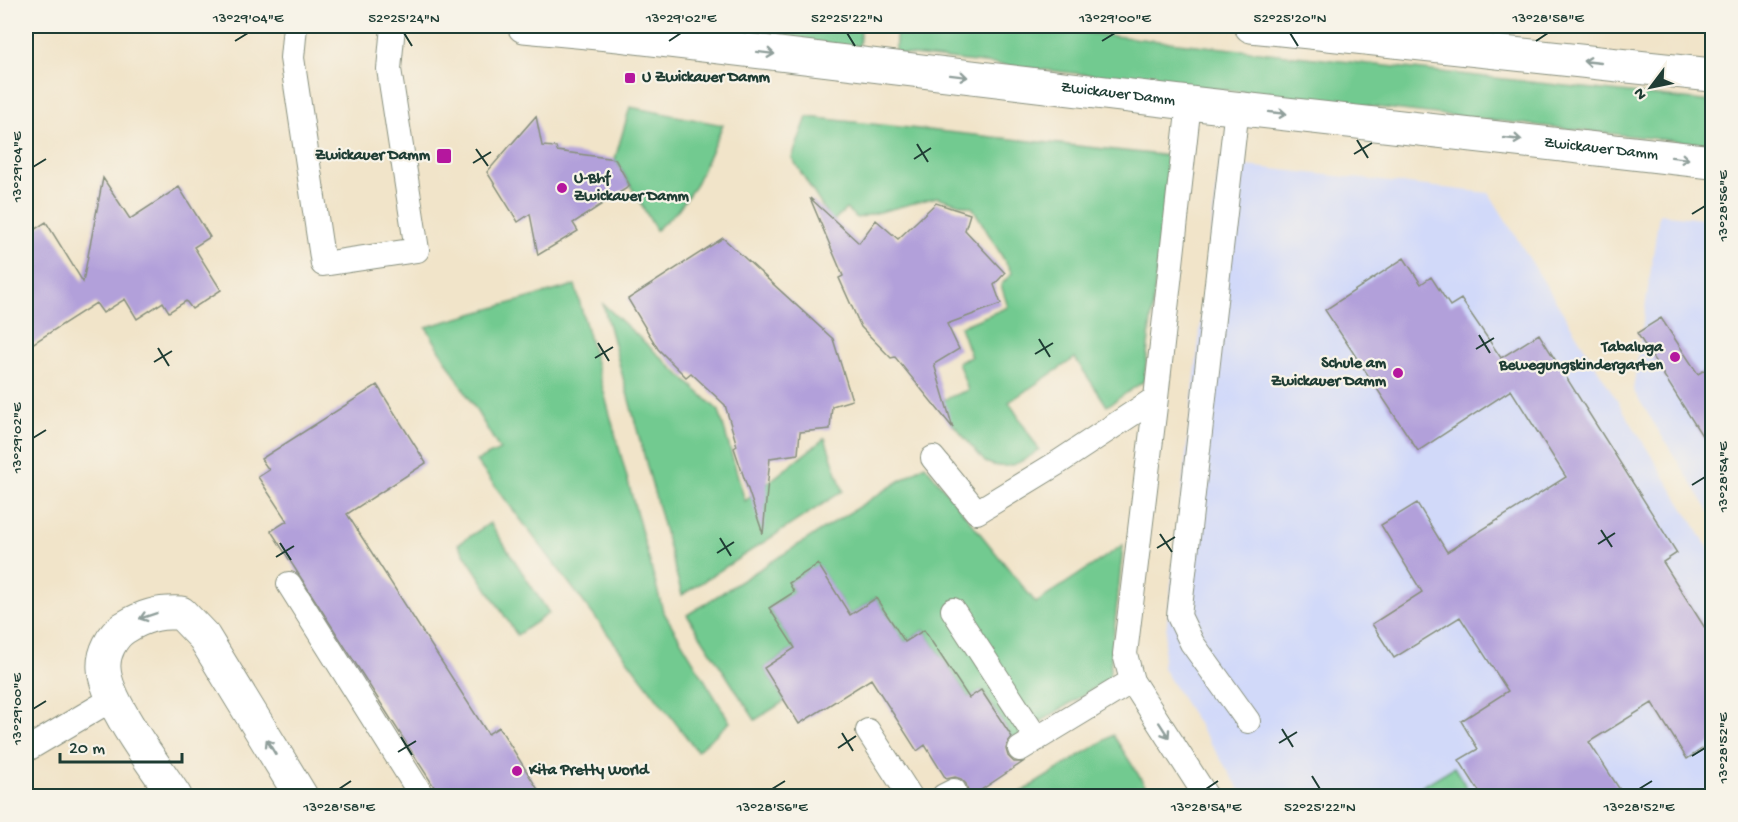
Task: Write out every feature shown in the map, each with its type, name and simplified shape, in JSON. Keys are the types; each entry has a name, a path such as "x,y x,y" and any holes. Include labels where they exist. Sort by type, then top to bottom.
{"street":[{"name":"Zwickauer Damm","path":"524,26 619,35 1189,103 1713,162"},
{"path":"1251,26 1713,75"},
{"path":"175,796 112,699 104,667 108,648 118,632 140,618 160,612 181,613 204,637 301,796"}],"lane":[{"path":"295,26 292,58 323,264 417,250 389,69 393,26"},
{"path":"1189,103 1125,654 1132,681 1206,796"},
{"path":"1237,108 1179,616 1192,643 1248,721"},
{"path":"933,458 977,512 1156,398"},
{"path":"289,584 422,796"},
{"path":"952,610 1028,745 1132,681"},
{"path":"26,750 112,699"},
{"path":"868,731 910,796"}],"shaded area":[{"name":"Schule am Zwickauer Damm","path":"1219,163 1489,193 1712,554 1712,796 1244,796 1162,667"},
{"name":"Tabaluga Bewegungskindergarten","path":"1659,214 1712,220 1712,516 1633,390"}],"green space":[{"path":"660,26 861,26 859,47"},
{"path":"897,26 1023,26 1712,102 1712,145 895,53"},
{"path":"630,107 723,125 695,186 677,211 656,230 615,159"},
{"path":"807,117 1170,156 1144,381 1107,406 1075,358 1009,402 1039,450 1014,465 1000,466 985,462 935,403 968,390 958,362 971,357 960,327 1008,307 1001,285 1012,273 973,208 937,197 857,218 846,209 832,222 792,158"},
{"path":"575,285 663,611 730,722 697,751 476,461 500,450 426,327"},
{"path":"603,304 719,411 745,501 825,438 843,491 682,595"},
{"path":"925,465 1036,603 1123,545 1109,679 1013,739 982,690 969,698 924,630 905,642 876,598 850,615 818,565 789,583 794,592 769,608 795,648 764,668 785,701 755,720 687,615"},
{"path":"490,523 549,613 517,635 458,544"},
{"path":"1113,735 1152,796 1015,796"},
{"path":"1454,767 1472,796 1406,796"}],"building":[{"name":"U-Bhf Zwickauer Damm","path":"536,116 542,146 556,147 557,151 615,159 630,186 573,223 578,231 538,255 530,214 518,222 487,172"},
{"path":"103,178 130,219 179,187 210,237 194,247 221,290 192,309 186,301 169,312 163,302 137,319 125,299 103,313 96,303 26,348 26,235 46,222 83,282"},
{"path":"810,198 859,243 876,220 898,239 936,203 970,214 965,230 1005,273 994,285 1001,304 947,324 959,349 934,364 953,428 895,357 891,358 861,327 839,278 843,276"},
{"path":"723,238 833,339 852,400 832,406 830,429 800,432 798,454 770,458 763,534 734,448 737,446 725,405 691,373 686,377 658,349 628,299"},
{"path":"1404,258 1421,284 1431,277 1450,306 1461,299 1501,358 1539,334 1677,553 1663,562 1712,639 1713,742 1687,759 1652,703 1589,742 1624,796 1482,796 1459,760 1478,749 1461,721 1508,691 1460,617 1394,658 1372,624 1422,592 1381,525 1417,503 1447,552 1566,477 1511,390 1418,451 1325,310"},
{"path":"1661,318 1698,374 1713,365 1713,453 1637,333"},
{"path":"377,385 426,463 347,514 488,734 499,727 542,796 440,796 271,531 287,521 258,477 269,470 261,459"},
{"path":"818,564 850,615 876,598 905,642 924,630 969,698 981,690 1012,737 1006,749 1008,756 1014,762 1023,762 972,796 967,796 966,784 955,777 946,779 925,745 917,751 871,679 799,724 764,668 795,648 769,608 794,592 789,583"}],"place":[{"name":"U Zwickauer Damm","path":"630,78"},
{"name":"Zwickauer Damm","path":"444,156"},
{"name":"U-Bhf Zwickauer Damm","path":"562,188"},
{"name":"Tabaluga Bewegungskindergarten","path":"1675,357"},
{"name":"Schule am Zwickauer Damm","path":"1398,373"},
{"name":"Kita Pretty World","path":"517,771"}]}
